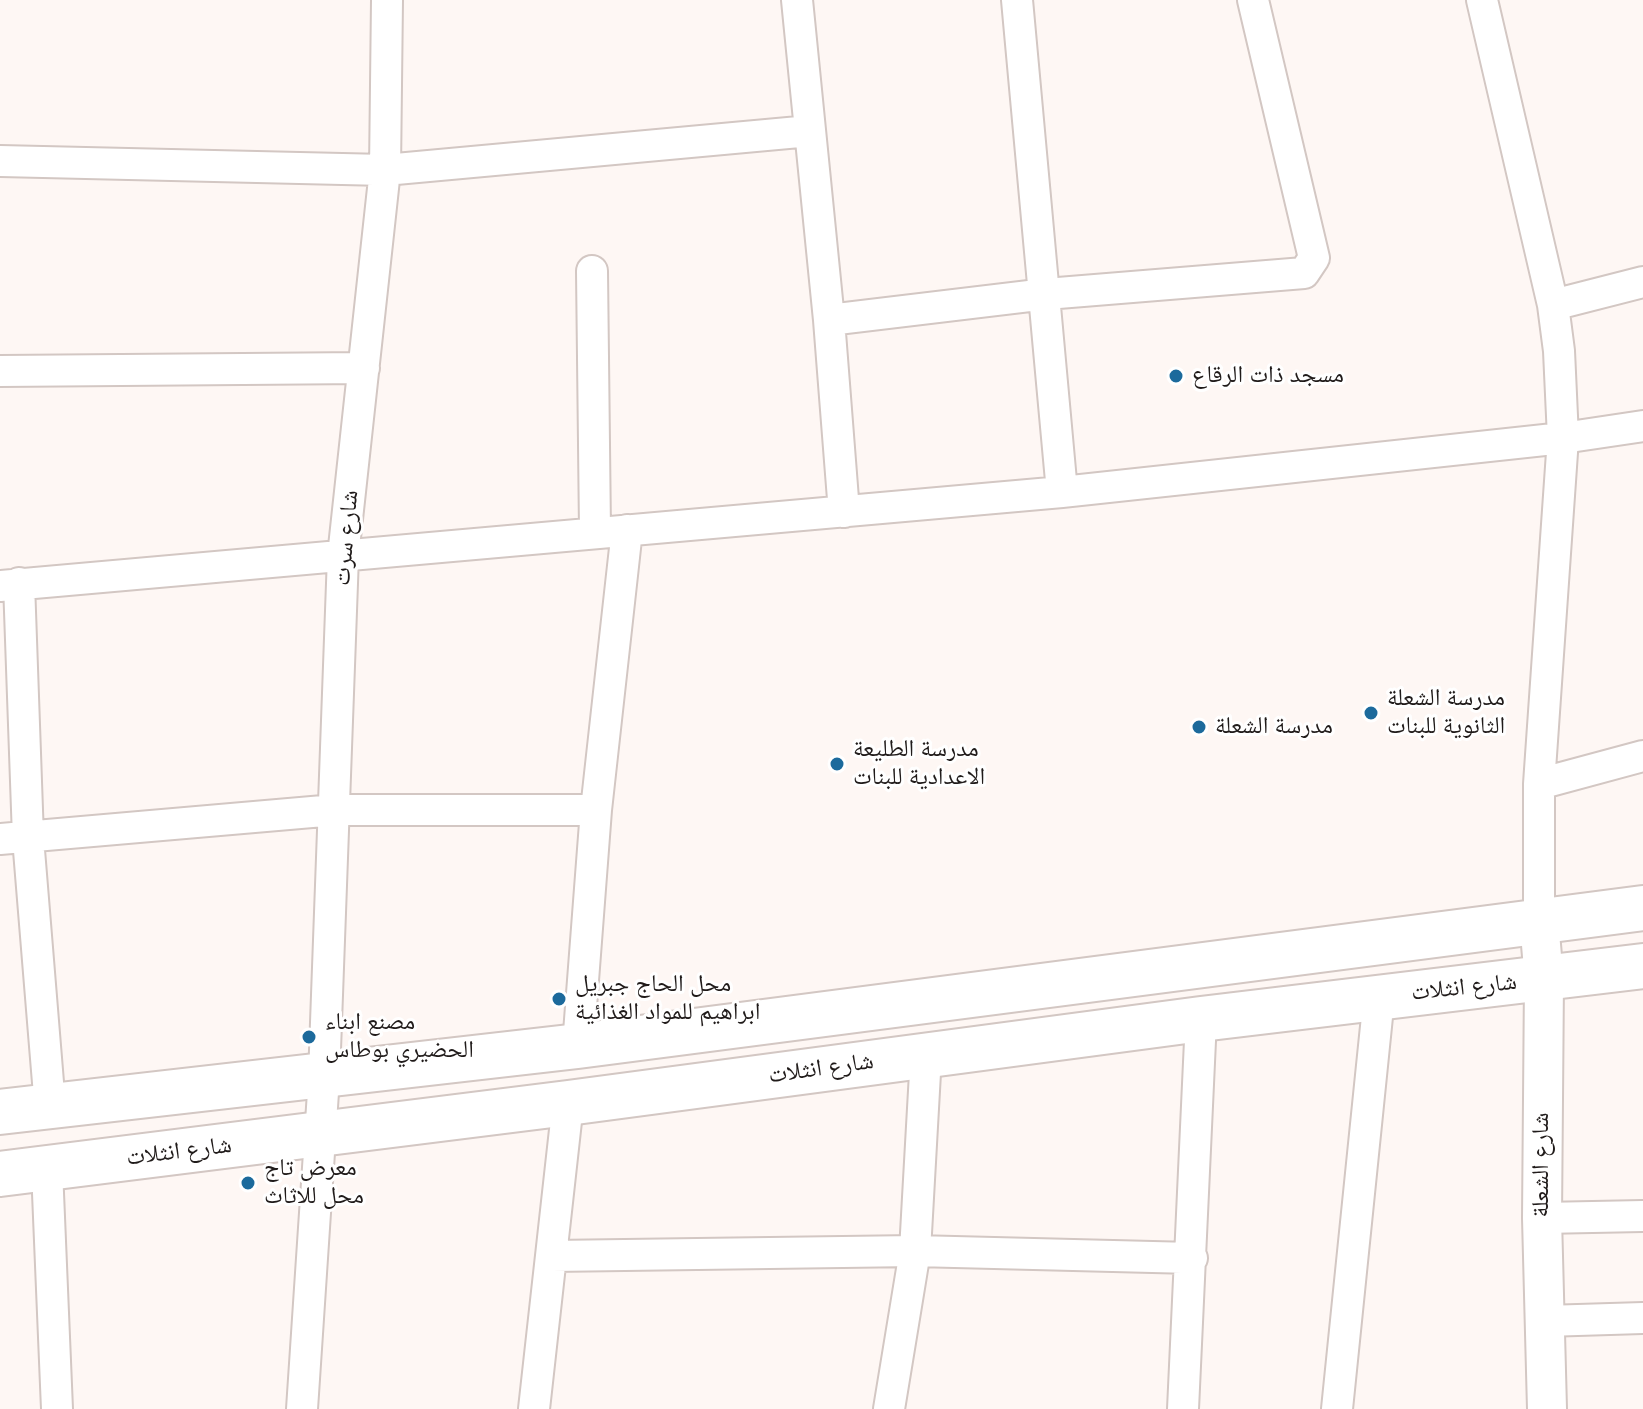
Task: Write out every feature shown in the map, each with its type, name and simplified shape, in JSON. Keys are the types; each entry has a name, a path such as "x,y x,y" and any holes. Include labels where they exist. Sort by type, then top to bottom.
{"main road":[{"path":"0,1112 578,1046 1643,908"},
{"name":"شارع انثلات","path":"0,1174 1201,1019 1643,966"}],"street":[{"name":"شارع سرت","path":"302,1409 317,1134 324,1077 343,556 385,170 387,0"},
{"path":"797,0 829,320 844,512"},
{"path":"1017,0 1062,492"},
{"path":"829,320 1046,294 1304,273 1314,258 1253,0"},
{"path":"1482,0 1553,305 1563,438 1539,784 1539,921"},
{"path":"0,161 385,170 810,131"},
{"path":"592,271 595,531"},
{"path":"1553,305 1643,282"},
{"path":"0,371 364,368"},
{"path":"50,1107 14,838 10,584 1062,492 1563,438 1643,426"},
{"path":"578,1046 596,810 627,530"},
{"path":"1539,784 1643,756"},
{"path":"14,838 335,810 596,810"},
{"name":"شارع الشعلة","path":"1539,921 1544,980 1542,1218 1547,1409"},
{"path":"1337,1409 1379,997"},
{"path":"1183,1409 1201,1019"},
{"path":"889,1409 915,1251 926,1055"},
{"path":"534,1409 568,1103"},
{"path":"47,1169 57,1409"},
{"path":"1542,1218 1643,1216"},
{"path":"552,1256 915,1251 1192,1258"},
{"path":"1545,1321 1643,1318"}],"place":[{"name":"مسجد ذات الرقاع","path":"1176,376"},
{"name":"مدرسة الشعلة الثانوية للبنات","path":"1371,713"},
{"name":"مدرسة الشعلة","path":"1199,727"},
{"name":"مدرسة الطليعة الاعدادية للبنات","path":"837,764"},
{"name":"محل الحاج جبريل ابراهيم للمواد الغذائية","path":"559,999"},
{"name":"مصنع ابناء الحضيري بوطاس","path":"309,1037"},
{"name":"معرض تاج محل للاثاث","path":"248,1183"}]}
